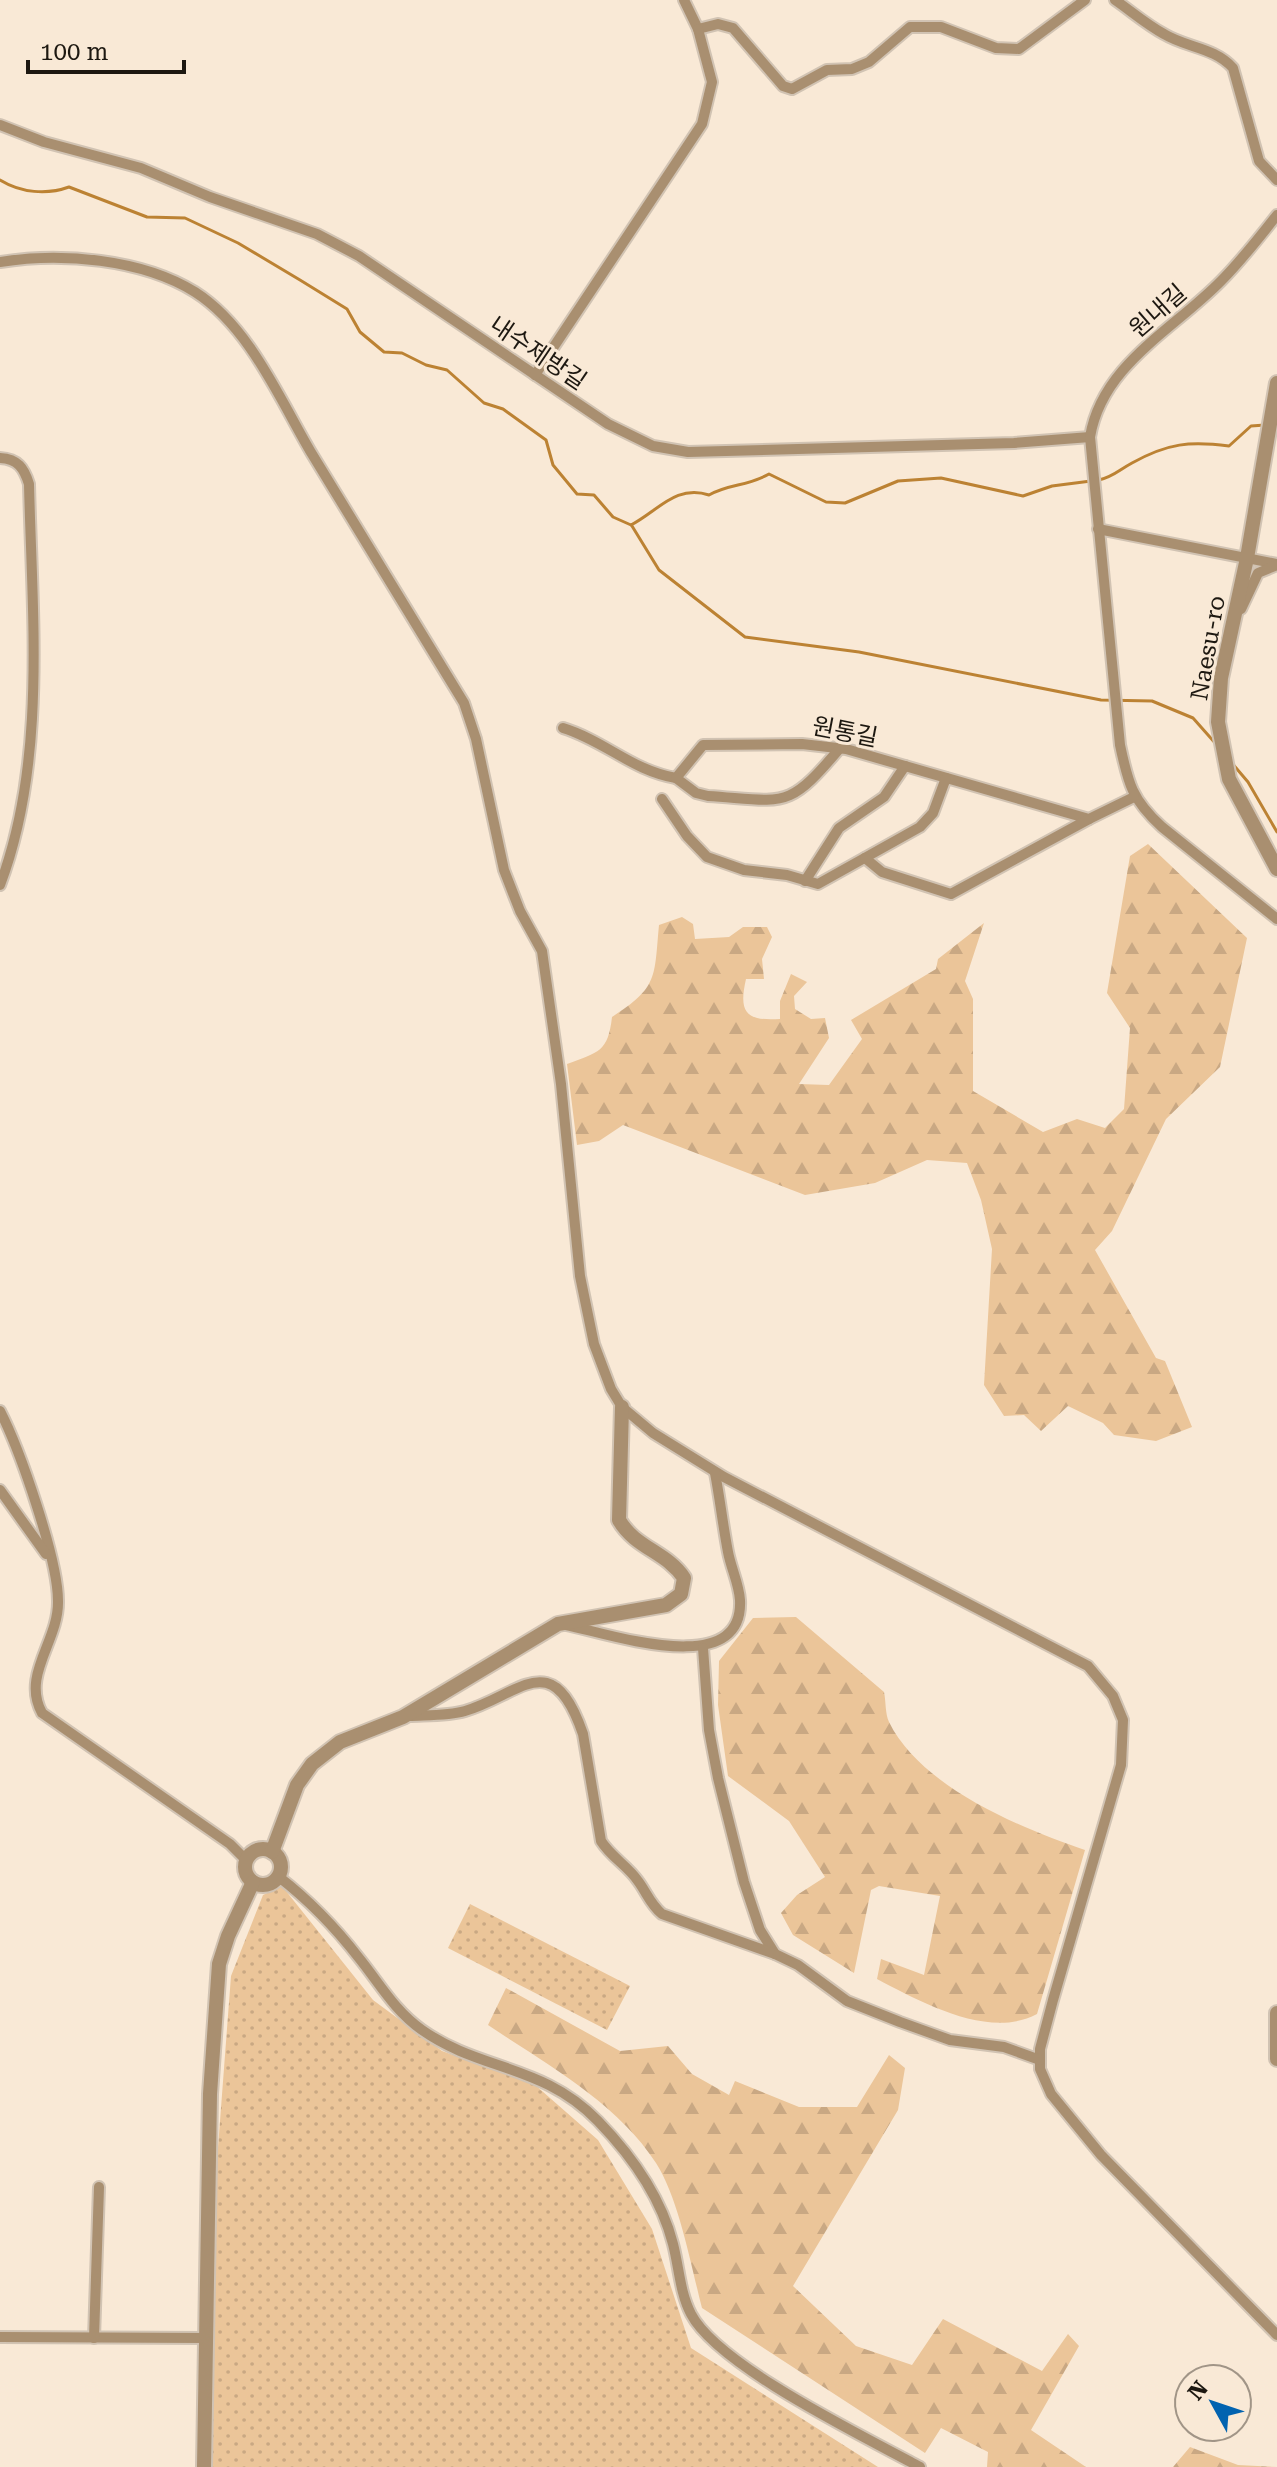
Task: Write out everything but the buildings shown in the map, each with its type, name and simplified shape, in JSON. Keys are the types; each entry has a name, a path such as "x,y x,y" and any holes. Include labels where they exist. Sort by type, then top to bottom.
{"street":[{"path":"535,375 702,124 712,82 698,29 684,0"},
{"path":"698,29 718,24 733,28 783,86 792,89 827,70 852,69 869,62 910,27 941,27 996,48 1019,49 1085,0"},
{"path":"1115,0 1165,36 1200,46 1224,58 1233,68 1259,161 1277,180"},
{"name":"내수제방길","path":"0,125 44,142 124,161 210,197 317,234 359,256 625,434 669,450 1014,443 1090,437"},
{"name":"원내길","path":"1134,797 1120,745 1090,437 1097,409 1119,374 1221,282 1277,215"},
{"path":"0,262 59,258 124,266 174,282 217,310 258,362 464,703 476,739 504,870 520,911 542,951 561,1084 580,1276 594,1344 611,1389 622,1407 653,1433 715,1473 1088,1666 1113,1696 1123,1720 1121,1765 1049,2012 1040,2060 1051,2094 1101,2155 1277,2335"},
{"path":"1276,391 1277,383"},
{"name":"Naesu-ro","path":"1276,391 1247,558 1221,678 1219,731 1233,787 1277,869"},
{"path":"0,458 10,459 25,469 29,484 31,606 30,748 25,799 15,844 0,885"},
{"path":"1097,526 1277,564"},
{"path":"1230,632 1258,573 1277,564"},
{"path":"563,728 604,743 638,768 676,778 696,793 708,796 782,801 806,786 840,748"},
{"name":"원통길","path":"676,778 703,745 802,744 840,748 1089,819"},
{"path":"805,881 839,828 884,797 905,766"},
{"path":"662,799 687,836 707,857 744,870 825,882 928,820 946,778"},
{"path":"865,858 882,872 951,894 1134,797 1162,827 1277,918"},
{"path":"272,1852 285,1811 312,1764 340,1742 403,1717 558,1624 666,1605 681,1594 684,1578 677,1567 627,1534 619,1520 622,1407"},
{"path":"0,1411 50,1558 58,1615 34,1684 35,1700 42,1713 230,1844 247,1861"},
{"path":"558,1624 642,1643 703,1648 723,1636 734,1624 740,1610 715,1473"},
{"path":"0,1490 50,1558"},
{"path":"703,1648 709,1730 718,1778 744,1882 760,1930 775,1954"},
{"path":"403,1717 465,1711 520,1685 537,1680 548,1684 577,1717 583,1734 601,1841 611,1856 637,1878 653,1907 662,1914 775,1954 798,1965 847,2001 900,2022 950,2040 1004,2047 1040,2060"},
{"path":"260,1850 272,1852 280,1860 279,1877 264,1885 253,1882 246,1873 247,1861 260,1850"},
{"path":"279,1877 315,1905 361,1960 389,2001 423,2031 459,2049 541,2079 573,2098 597,2120 627,2154 650,2189 673,2242 690,2312 705,2336 751,2372 920,2467"},
{"path":"204,2467 210,2094 219,1964 228,1936 253,1882"},
{"path":"1277,2013 1277,2059"},
{"path":"94,2338 99,2187"},
{"path":"0,2337 206,2338"}],"green space":[{"path":"1148,844 1247,938 1220,1067 1166,1119 1112,1231 1095,1250 1156,1358 1165,1361 1192,1427 1156,1441 1114,1435 1103,1423 1068,1406 1041,1431 1024,1415 1004,1416 984,1385 992,1249 981,1200 967,1163 927,1160 875,1183 805,1195 623,1125 599,1141 577,1145 567,1064 594,1053 604,1044 612,1017 638,997 651,979 659,925 682,917 693,924 695,939 729,937 743,927 767,927 772,937 762,959 764,979 746,979 745,1008 760,1019 780,1019 780,1001 791,974 807,982 794,996 795,1009 811,1019 825,1018 829,1038 799,1084 829,1085 862,1039 851,1020 936,969 938,959 984,923 965,981 973,999 973,1091 1043,1132 1077,1119 1105,1128 1124,1109 1130,1028 1107,993 1130,856"},
{"path":"796,1617 884,1692 889,1722 904,1745 924,1766 948,1785 1003,1817 1085,1850 1037,2014 1018,2021 998,2023 977,2020 934,2007 877,1979 881,1959 924,1975 940,1896 879,1886 871,1890 854,1973 793,1935 781,1913 797,1895 825,1877 789,1821 728,1776 718,1705 719,1661 753,1618"},
{"path":"282,1886 373,2000 442,2051 534,2084 598,2140 652,2229 691,2348 878,2467 211,2467 215,2187 231,1976 263,1895"},
{"path":"470,1904 630,1986 607,2030 448,1948"},
{"path":"506,1988 620,2051 668,2046 692,2074 729,2095 735,2081 799,2107 857,2107 889,2055 905,2068 898,2110 793,2286 856,2346 912,2365 943,2319 1042,2371 1068,2334 1079,2346 1031,2430 1086,2467 987,2467 988,2452 941,2428 925,2453 702,2308 678,2214 656,2163 640,2141 601,2103 488,2025"},
{"path":"1190,2447 1238,2465 1277,2467 1173,2467"}],"waterway":[{"path":"0,180 34,191 69,187 147,217 185,218 238,243 347,309 360,332 384,352 402,353 426,365 447,370 484,403 503,409 546,440 553,465 577,494 594,495 613,517 631,525 677,496 687,493 709,495 769,474 826,502 845,503 898,481 941,478 1023,496 1052,486 1091,481"},
{"path":"1099,480 1157,451 1191,444 1229,446 1251,426 1265,425"},
{"path":"632,526 659,570 745,637 859,652 1101,700 1152,701 1193,718 1216,744"},
{"path":"1231,762 1248,782 1277,832"}]}
